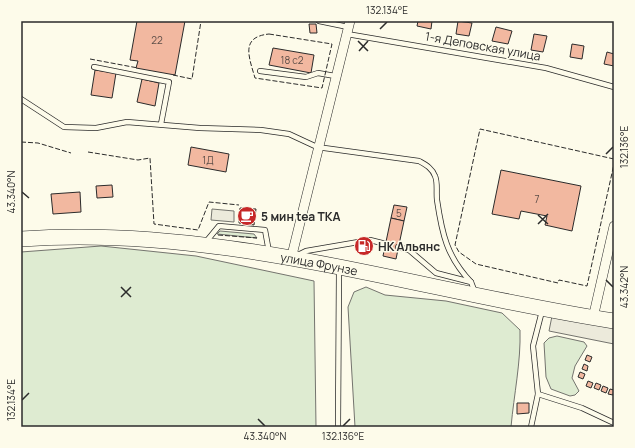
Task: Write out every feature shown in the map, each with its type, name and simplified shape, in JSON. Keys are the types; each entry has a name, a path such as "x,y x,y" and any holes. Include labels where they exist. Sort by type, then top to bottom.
{"main road":[{"name":"улица Фрунзе","path":"21,239 100,237 159,239 270,255 339,268 474,289 543,308 614,321"}],"street":[{"path":"291,259 317,147 348,27"},
{"path":"593,318 614,226"}],"lane":[{"name":"1-я Деповская улица","path":"319,21 546,68 614,87"},
{"path":"94,67 169,82 161,124"},
{"path":"260,71 306,77 318,74 335,76"},
{"path":"21,99 64,126 96,128 127,122 200,128 261,130 289,134 317,147 419,161 429,167 436,176 440,222 450,255 459,270 474,289"},
{"path":"203,246 219,226 264,230 270,255"},
{"path":"291,259 306,251 370,240 386,244"},
{"path":"398,247 409,250 436,273 474,289"},
{"path":"338,427 339,268"},
{"path":"531,427 538,394 533,346 543,308"},
{"path":"538,394 582,408 614,423"}],"green space":[{"path":"220,231 254,234 257,238 217,234"},
{"path":"101,246 196,256 314,281 316,427 21,427 21,252"},
{"path":"366,287 385,295 446,301 502,313 520,330 518,366 511,427 355,427 348,307 354,292"},
{"path":"557,336 584,342 587,346 575,366 572,378 579,391 575,395 570,396 551,389 546,377 544,343 549,338"}],"shaded area":[{"path":"212,209 234,211 234,222 211,220"},
{"path":"552,316 614,328 614,344 549,331"}],"building":[{"path":"137,21 185,21 175,75 136,68 138,61 130,60"},
{"path":"418,21 432,21 431,29 417,26"},
{"path":"458,21 472,23 469,36 456,34"},
{"path":"309,24 316,24 317,33 310,33"},
{"path":"496,27 512,31 508,44 492,41"},
{"path":"534,34 547,36 543,52 531,50"},
{"path":"572,44 584,46 582,59 570,57"},
{"path":"273,48 314,55 311,73 269,65"},
{"path":"607,52 614,54 614,66 604,64"},
{"path":"95,70 116,73 112,98 91,95"},
{"path":"142,79 159,83 155,106 137,102"},
{"path":"191,147 229,154 226,172 188,165"},
{"path":"501,170 581,186 572,231 545,225 547,216 521,211 519,219 492,214"},
{"path":"112,185 113,197 97,198 96,186"},
{"path":"80,192 81,212 53,214 51,194"},
{"path":"394,205 407,207 404,221 391,218"},
{"name":"5 мин tea TKA","path":"240,208 256,209 254,225 239,223"},
{"path":"391,218 404,221 396,259 383,256"},
{"path":"587,355 592,357 590,362 585,360"},
{"path":"584,364 588,366 587,371 582,369"},
{"path":"580,372 585,374 583,379 578,377"},
{"path":"588,381 593,383 591,388 586,386"},
{"path":"596,383 601,385 599,390 594,388"},
{"path":"603,386 608,388 606,393 601,391"},
{"path":"610,389 614,390 613,395 608,394"},
{"path":"517,403 529,403 529,413 517,414"}],"fence":[{"path":"173,75 192,79 201,21"},
{"path":"269,34 332,44 322,88 255,78 249,56 250,44 254,39 269,34"},
{"path":"90,59 138,68"},
{"path":"614,159 480,129 455,245 459,252 476,264 558,283 559,280 587,286 614,164"},
{"path":"21,142 38,143 71,153"},
{"path":"88,152 138,160 150,158 154,224 198,230 209,202 239,205"},
{"path":"218,235 257,238"}],"place":[{"name":"5 мин tea TKA","path":"247,216"},
{"name":"НК Альянс","path":"364,246"}]}
